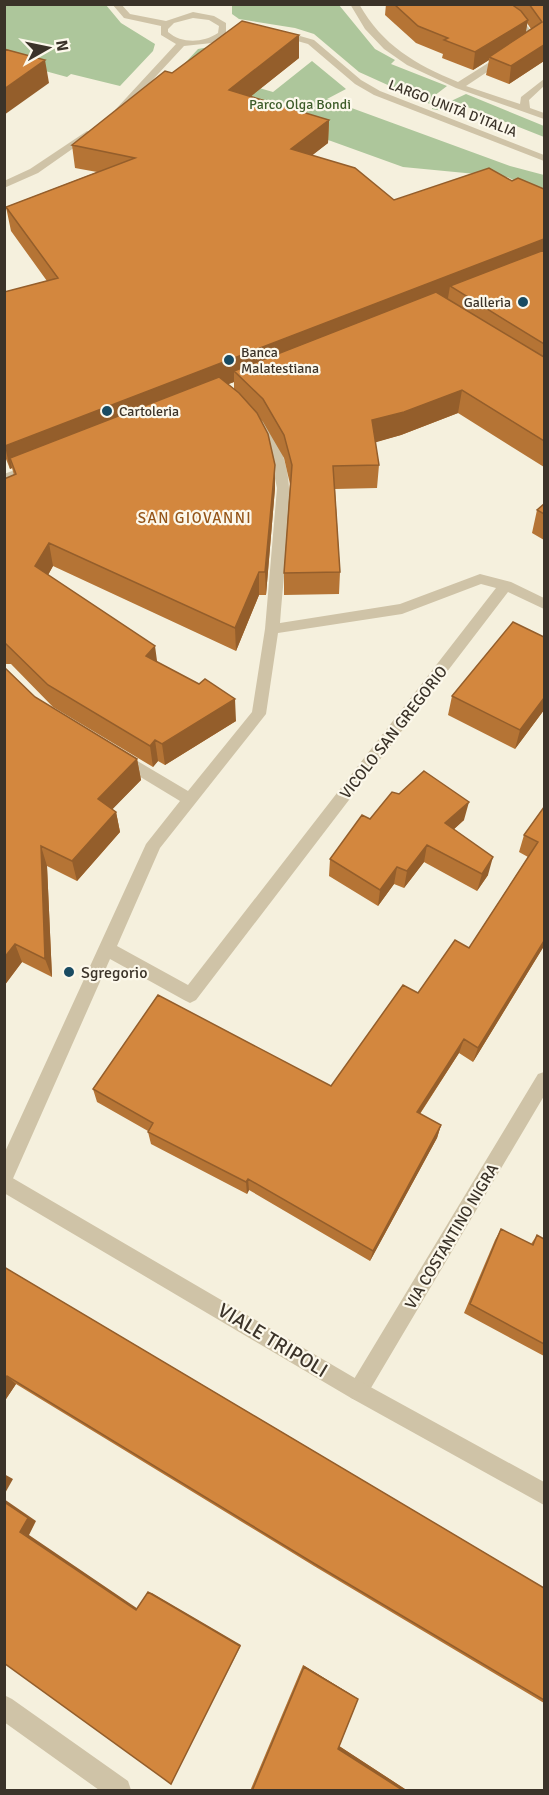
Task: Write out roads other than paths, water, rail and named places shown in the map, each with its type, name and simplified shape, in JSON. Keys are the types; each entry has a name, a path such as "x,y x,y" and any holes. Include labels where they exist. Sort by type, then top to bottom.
{"street":[{"path":"116,4 127,16 166,24 184,16 202,16 219,21 224,30"},
{"path":"202,16 210,4"},
{"path":"354,4 358,14 381,44 413,64 459,86 544,116"},
{"path":"459,86 533,39 523,25 499,9 497,4"},
{"path":"166,24 164,33 182,42 212,40 224,30 235,30"},
{"name":"LARGO UNITÀ D'ITALIA","path":"266,31 294,36 310,42 358,82 377,93 544,158"},
{"path":"4,186 34,171 104,123 126,104 182,42"},
{"path":"525,109 524,99 544,82"},
{"path":"4,1176 154,844 259,714 272,629 283,488 281,467 269,438 259,424 241,409"},
{"path":"4,479 48,462"},
{"path":"272,629 402,609 480,579 506,585 544,604"},
{"name":"VICOLO SAN GREGORIO","path":"107,949 190,995 506,585"},
{"path":"108,750 189,799"},
{"name":"VIA COSTANTINO NIGRA","path":"358,1391 544,1080"},
{"name":"VIALE TRIPOLI","path":"4,1182 358,1391 544,1494"},
{"path":"4,1707 119,1791"}],"place":[{"name":"Galleria","path":"523,302"},
{"name":"Banca Malatestiana","path":"229,360"},
{"name":"Cartoleria","path":"107,411"},
{"name":"Sgregorio","path":"69,972"}],"district":[{"name":"SAN GIOVANNI","path":"195,518"}],"park label":[{"name":"Parco Olga Bondi","path":"300,104"}]}
